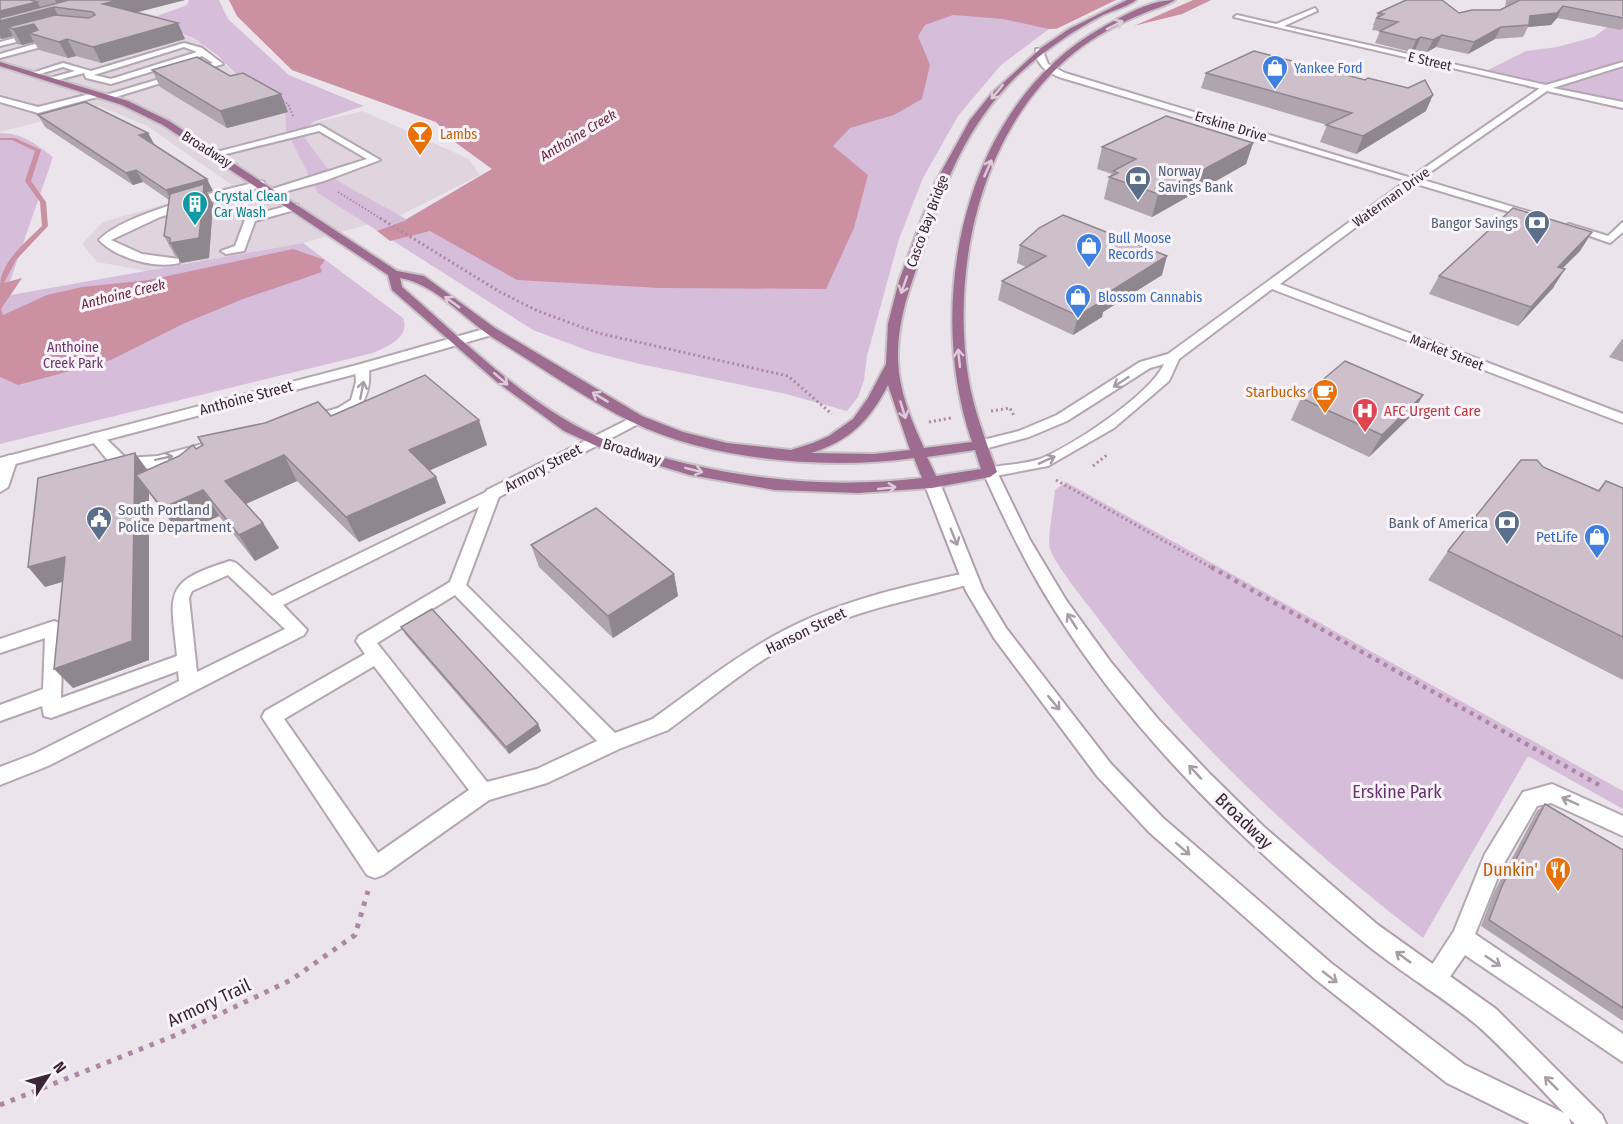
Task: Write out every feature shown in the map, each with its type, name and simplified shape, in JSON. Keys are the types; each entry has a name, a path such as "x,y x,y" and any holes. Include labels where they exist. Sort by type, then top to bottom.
{"main road":[{"name":"Casco Bay Bridge","path":"920,454 901,406 892,364 897,309 903,286 939,184 963,140 1007,80 1039,51 1076,26 1133,0"},
{"path":"980,445 961,378 956,337 958,289 964,248 980,188 997,148 1032,92 1066,56 1102,31 1172,0"},
{"name":"Broadway","path":"0,64 109,97 165,123 261,184 394,274 420,278 491,331 637,419 678,435 727,448 783,455 865,460 920,454"},
{"name":"Broadway","path":"394,274 396,288 520,395 570,430 594,441 743,483 860,490 932,483"},
{"path":"783,455 822,445 858,425 892,364"},
{"name":"Broadway","path":"980,445 990,472"},
{"name":"Waterman Drive","path":"920,454 980,445"},
{"path":"920,454 932,483"},
{"name":"Waterman Drive","path":"932,483 990,472"}],"street":[{"path":"1276,26 1315,10"},
{"name":"E Street","path":"1237,17 1623,105"},
{"path":"0,56 54,41 14,30"},
{"path":"0,44 43,33"},
{"path":"53,80 184,45 203,53 228,70"},
{"path":"1039,51 1040,62 1050,71"},
{"path":"33,74 63,65 111,82 203,53"},
{"path":"109,97 219,64"},
{"name":"Waterman Drive","path":"980,445 1024,434 1062,418 1145,365 1173,357 1413,180 1546,88 1623,64"},
{"name":"Erskine Drive","path":"1050,71 1543,220"},
{"path":"74,86 99,78"},
{"path":"0,99 38,110 98,94"},
{"path":"214,154 320,128 375,160 321,179 273,192"},
{"path":"175,256 150,257 115,247 104,240 114,231 140,221 261,184"},
{"path":"226,247 242,240 250,219 294,207"},
{"path":"1554,223 1610,240 1623,225"},
{"name":"Market Street","path":"1272,285 1623,419"},
{"name":"Anthoine Street","path":"5,462 363,368 491,331"},
{"name":"Waterman Drive","path":"990,472 1043,463 1109,425 1164,378 1173,357"},
{"path":"299,423 344,412 360,401 364,389 363,368"},
{"name":"Armory Street","path":"270,604 492,495 637,419"},
{"path":"96,437 116,459 141,463 219,444"},
{"path":"0,487 5,462"},
{"name":"Broadway","path":"990,472 1036,567 1088,646 1164,738 1268,845 1371,934 1487,1019 1593,1124"},
{"path":"932,483 970,578 1000,633 1104,770 1156,825 1323,971 1456,1074 1558,1124"},
{"path":"377,656 272,717 375,868 483,792 377,656 365,641 458,586 492,495"},
{"path":"0,776 41,760 298,630 230,567 186,587 180,597 189,685"},
{"name":"Hanson Street","path":"483,792 540,777 612,743 661,724 768,648 819,622 858,606 970,578"},
{"path":"458,586 612,743"},
{"path":"0,646 54,628 51,710 187,660"},
{"path":"0,713 52,694"},
{"path":"1434,980 1461,939 1493,861 1530,799 1552,793 1623,826"},
{"path":"1461,939 1623,1049"}],"path":[{"path":"331,188 500,292 538,311 598,333 788,376 800,384 819,406 834,415"},
{"path":"1093,466 1108,454"},
{"path":"1056,481 1603,787"},
{"name":"Armory Trail","path":"0,1105 176,1035 291,980 355,935 375,868"}],"shaded area":[{"path":"0,0 175,31 201,43 249,87 285,109 286,129 363,111 469,159 480,175 401,215 303,243 147,271 97,262 82,244 103,222 232,185 147,126 99,106 0,132"}],"green space":[{"path":"189,0 219,0 228,19 289,75 364,106 313,122 306,129 305,138 336,180 406,219 492,169 455,142 436,122 292,70 237,16 229,0 1211,0 1182,14 1133,26 1049,29 1001,65 958,116 923,178 899,239 867,356 864,380 858,397 847,411 786,394 592,352 533,330 318,193 286,130 285,109 249,87 217,55 195,39 119,7 157,16 187,5"},
{"path":"1623,15 1623,105 1482,73 1526,51 1557,47 1594,37"},
{"name":"Anthoine Creek Park","path":"0,133 22,137 53,157 5,296 303,243 403,318 404,331 385,348 373,353 0,444"},
{"name":"Erskine Park","path":"1066,482 1623,791 1623,809 1528,756 1423,938 1333,865 1247,787 1206,746 1129,659 1057,563 1050,549 1055,490"}],"water":[{"path":"229,0 1211,0 1182,14 1133,26 1049,29 1003,19 953,15 925,25 918,36 930,65 922,99 894,115 850,128 833,146 868,175 854,228 826,289 660,288 517,280 430,231 390,241 377,231 404,221 492,169 455,142 436,122 292,70 237,16"},
{"path":"293,249 325,260 320,267 322,272 243,299 185,323 111,360 18,385 0,377 0,284 22,278 1,309 3,315 47,295 82,287 149,280"}],"pier":[{"path":"1116,0 1193,0 1125,30 1050,32"}],"building":[{"path":"0,0 30,0 37,2 0,11"},
{"path":"69,0 118,0 103,4 178,23 93,47 67,39 59,42 29,33 38,30 34,24 13,29 8,27 55,15 89,18 95,15 93,12 54,7 0,21 0,18"},
{"path":"1406,0 1442,0 1459,13 1472,10 1500,10 1520,0 1623,0 1623,18 1563,6 1557,13 1530,16 1529,25 1501,27 1474,42 1442,35 1433,40 1421,37 1416,40 1380,31 1398,22 1377,18 1384,14 1378,13"},
{"path":"1254,51 1365,80 1368,78 1408,88 1425,80 1433,95 1363,136 1326,125 1352,113 1206,73"},
{"path":"197,57 230,76 243,73 281,94 220,111 152,70"},
{"path":"85,102 148,133 139,135 207,179 166,190 136,170 126,173 38,115"},
{"path":"1166,116 1253,143 1158,194 1109,177 1118,173 1113,171 1136,159 1102,147"},
{"path":"204,184 199,238 170,243 170,238 164,236 170,194"},
{"path":"1513,208 1592,232 1558,267 1565,269 1531,307 1439,276"},
{"path":"1063,215 1167,256 1103,296 1107,298 1078,316 1002,281 1046,256 1020,245 1039,228"},
{"path":"1345,361 1423,395 1382,435 1301,398"},
{"path":"425,375 479,420 409,450 436,477 346,517 284,455 225,481 263,523 239,535 203,490 162,508 136,475 179,456 193,445 196,449 203,445 198,437 265,423 318,402 331,416"},
{"path":"135,453 132,641 54,669 65,557 28,567 38,478"},
{"path":"1521,460 1537,460 1543,467 1599,491 1606,481 1623,488 1623,637 1448,551"},
{"path":"596,508 674,574 608,616 531,545"},
{"path":"432,609 538,724 506,747 401,627"},
{"name":"Dunkin'","path":"1545,804 1623,850 1623,1008 1489,920 1502,886"}],"waterway":[{"name":"Anthoine Creek","path":"0,139 13,139 38,150 28,181 43,202 45,226 13,259 0,285"}],"place":[{"name":"Yankee Ford","path":"1275,91"},
{"name":"Lambs","path":"420,157"},
{"name":"Norway Savings Bank","path":"1138,202"},
{"name":"Crystal Clean Car Wash","path":"195,227"},
{"name":"Bangor Savings","path":"1537,246"},
{"name":"Bull Moose Records","path":"1089,269"},
{"name":"Blossom Cannabis","path":"1078,320"},
{"name":"Starbucks","path":"1325,415"},
{"name":"AFC Urgent Care","path":"1365,434"},
{"name":"South Portland Police Department","path":"99,542"},
{"name":"Bank of America","path":"1507,546"},
{"name":"PetLife","path":"1597,560"},
{"name":"Dunkin'","path":"1558,893"}]}
